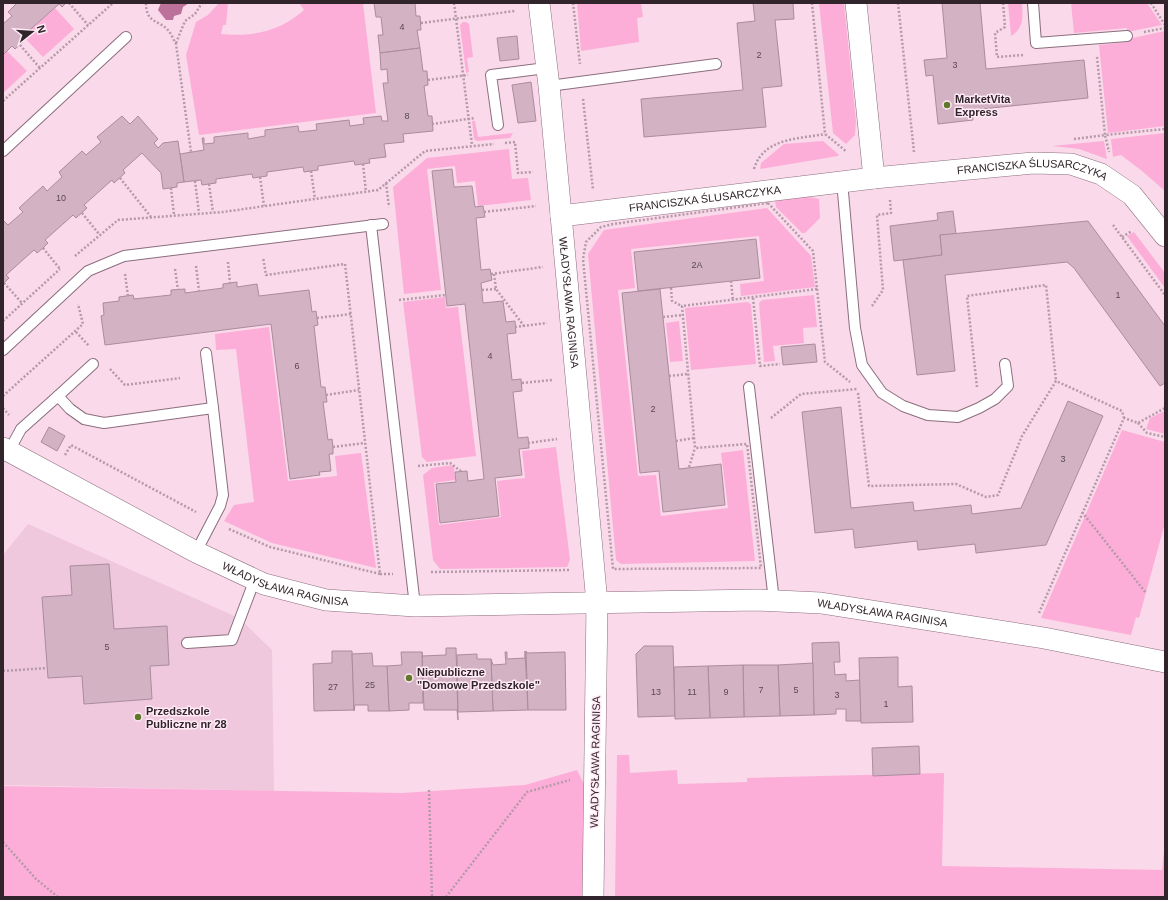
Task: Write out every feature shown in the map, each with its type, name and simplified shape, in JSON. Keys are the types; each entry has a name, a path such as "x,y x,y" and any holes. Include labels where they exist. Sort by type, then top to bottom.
{"street":[{"name":"WŁADYSŁAWA RAGINISA","path":"538,3 561,216 597,602 593,897"},
{"path":"856,3 874,178"},
{"name":"FRANCISZKA ŚLUSARCZYKA","path":"561,216 842,181 1033,163 1072,164 1101,174 1132,195 1165,236"},
{"name":"WŁADYSŁAWA RAGINISA","path":"6,449 196,552 264,584 326,600 415,606 597,602 774,601 828,604 1044,638 1165,661"}],"lane":[{"path":"1033,3 1036,43 1127,36"},
{"path":"3,151 126,37"},
{"path":"498,125 492,75 547,77 581,81 716,64"},
{"path":"842,181 855,328 862,365 882,393 903,406 928,415 958,417 990,402 1008,386 1005,364"},
{"path":"3,350 88,271 124,256 383,224"},
{"path":"371,225 415,606"},
{"path":"196,552 223,495 206,353"},
{"path":"6,449 21,429 93,364"},
{"path":"749,387 774,601"},
{"path":"58,396 70,409 84,419 104,423 213,408"},
{"path":"187,643 232,640 255,579"}],"path":[{"path":"69,3 88,25"},
{"path":"3,101 113,3"},
{"path":"146,3 146,9 154,22 167,29 176,44 191,152"},
{"path":"176,44 185,21 195,14 202,3"},
{"path":"454,3 472,145"},
{"path":"573,3 593,194"},
{"path":"812,3 825,134 844,149"},
{"path":"898,3 915,158"},
{"path":"1003,3 1005,27"},
{"path":"1151,3 1165,25"},
{"path":"421,23 518,11"},
{"path":"1095,38 1106,136"},
{"path":"20,45 40,68"},
{"path":"428,80 468,75"},
{"path":"432,124 475,118"},
{"path":"1067,140 1165,129"},
{"path":"760,172 752,173 757,159 765,150 776,143 825,134"},
{"path":"195,181 199,213 264,206 378,190 425,151 472,145 514,142 518,173 533,171 534,178"},
{"path":"845,157 849,153 852,146"},
{"path":"363,164 366,192"},
{"path":"311,170 315,199"},
{"path":"260,177 264,206"},
{"path":"120,178 151,217"},
{"path":"386,183 389,209"},
{"path":"209,184 213,212"},
{"path":"171,188 174,215"},
{"path":"871,307 883,290 877,215 892,213 890,196"},
{"path":"536,199 538,213"},
{"path":"671,288 672,301 682,306 732,301 818,289 814,251 768,203 613,224 601,227 586,242 583,259 613,569 761,568 747,444 695,448"},
{"path":"484,212 537,206"},
{"path":"82,213 99,234"},
{"path":"1114,225 1165,295"},
{"path":"1122,237 1134,229"},
{"path":"43,248 60,269"},
{"path":"262,254 266,275 345,264 380,574"},
{"path":"230,283 227,260 234,258"},
{"path":"542,259 544,274"},
{"path":"189,265 196,264 199,291"},
{"path":"168,267 175,266 178,290"},
{"path":"524,326 496,289 492,274 543,267"},
{"path":"119,274 132,272"},
{"path":"125,273 128,296"},
{"path":"731,281 732,301"},
{"path":"4,283 22,303"},
{"path":"976,390 978,383 967,296 1046,285 1056,381"},
{"path":"482,290 496,289"},
{"path":"398,293 399,300 446,295"},
{"path":"753,298 760,366 780,364"},
{"path":"3,396 76,332 83,324 78,304 84,299"},
{"path":"682,306 695,448 689,467"},
{"path":"317,318 351,314"},
{"path":"663,317 683,315"},
{"path":"548,316 550,330"},
{"path":"516,327 549,323"},
{"path":"76,332 90,348"},
{"path":"105,364 125,385 180,378"},
{"path":"669,376 688,374"},
{"path":"522,383 555,379 555,387"},
{"path":"767,421 801,394 858,389"},
{"path":"326,395 359,390"},
{"path":"1138,423 1165,408"},
{"path":"1039,614 1124,418 1138,423 1147,433 1165,437"},
{"path":"528,443 560,438"},
{"path":"676,441 694,438"},
{"path":"333,447 365,443"},
{"path":"65,456 71,445 212,521 270,547 380,574 400,573"},
{"path":"417,458 419,474"},
{"path":"418,466 450,463 462,472"},
{"path":"1082,512 1146,594"},
{"path":"430,565 431,573 574,570 573,563"},
{"path":"3,671 47,668"},
{"path":"446,897 527,792 572,779"},
{"path":"429,790 432,897"},
{"path":"3,842 36,879 58,897"}],"shaded area":[{"path":"161,3 189,3 183,7 181,14 174,16 173,20 166,20 158,10"},
{"path":"219,3 228,3 226,25 223,25 221,34 243,35 265,31 285,23 304,10 299,3 363,3 376,113 199,135 186,55 196,22 208,15"},
{"path":"577,3 641,3 643,17 637,18 639,42 581,51"},
{"path":"819,3 844,3 856,121 855,135 846,144 833,133"},
{"path":"1008,3 1022,3 1022,22 1015,33 1011,36"},
{"path":"1071,3 1147,3 1162,25 1127,32 1127,28 1074,33"},
{"path":"55,8 74,29 43,57 23,36"},
{"path":"463,22 469,24 473,57 467,58 469,72 466,73 460,25"},
{"path":"1165,31 1165,126 1108,133 1099,45 1128,42 1128,39"},
{"path":"7,51 27,71 3,93 3,55"},
{"path":"472,121 475,121 478,137 513,133 510,138 477,141 474,139"},
{"path":"1165,133 1165,191 1121,155 1113,157 1111,139"},
{"path":"823,141 839,155 760,169 761,163 784,144"},
{"path":"1104,141 1107,159 1079,149 1052,146"},
{"path":"509,149 512,179 528,178 531,200 478,206 475,181 457,183 455,166 427,169 441,290 404,294 393,187 427,158"},
{"path":"804,196 819,199 820,218 805,233 802,233 776,207 775,201"},
{"path":"767,208 811,256 815,287 741,296 740,284 764,281 759,236 631,249 635,288 618,290 638,476 656,475 661,516 728,508 721,453 743,450 755,561 621,564 616,560 588,254 604,230"},
{"path":"1134,232 1165,273 1165,288 1127,236"},
{"path":"814,295 817,327 803,328 804,343 773,346 775,361 764,362 759,303 762,300"},
{"path":"445,297 446,308 458,307 476,456 427,462 422,457 403,302"},
{"path":"748,302 751,305 756,364 691,370 685,308"},
{"path":"679,321 683,361 670,362 666,323"},
{"path":"269,327 288,481 337,476 335,456 361,453 376,568 272,543 224,521 234,505 254,502 236,349 216,350 215,334"},
{"path":"1165,411 1165,434 1146,429 1150,418"},
{"path":"1122,430 1165,442 1165,523 1139,618 1136,617 1131,635 1041,618"},
{"path":"556,447 570,560 567,567 440,569 433,560 423,475 432,468 454,465 455,480 434,483 439,525 501,517 497,481 525,478 522,451"},
{"name":"Przedszkole Publiczne nr 28","path":"28,524 239,618 272,650 274,791 3,785 3,555"},
{"path":"617,755 629,755 630,773 677,770 678,784 747,782 747,778 944,773 942,866 1162,870 1165,842 1165,897 615,897"},
{"path":"577,770 587,790 583,897 4,897 3,786 402,793 525,785"}],"building":[{"path":"17,3 66,3 62,7 59,4 23,36 26,39 15,49 12,46 3,55 3,24 12,16 8,12"},
{"path":"374,3 415,3 416,16 420,16 421,30 417,30 420,48 380,53 378,35 383,35 381,17 376,17"},
{"path":"753,3 793,3 794,19 775,20 782,86 762,88 766,127 644,137 641,99 743,90 737,23 755,21"},
{"path":"942,3 980,3 986,69 1084,60 1088,98 972,110 973,120 938,124 933,75 926,76 924,60 947,58"},
{"path":"517,36 519,59 500,61 497,38"},
{"path":"420,48 423,71 427,71 428,85 424,86 428,116 432,116 433,131 403,134 404,142 384,144 386,157 369,159 370,163 355,165 354,161 318,166 318,170 304,172 303,167 267,172 267,176 253,178 252,174 216,179 216,183 202,185 201,180 184,182 180,154 204,150 202,138 204,138 204,144 214,143 214,137 248,133 248,139 265,136 265,130 298,126 299,132 317,130 316,124 349,120 350,126 364,124 363,118 381,116 382,121 388,121 383,83 388,83 387,69 381,70 380,53"},
{"path":"531,82 536,121 518,123 512,85"},
{"path":"122,116 130,124 138,116 158,139 154,143 158,148 163,143 178,141 184,182 177,183 177,187 163,189 161,173 142,153 123,170 125,173 114,183 112,180 84,205 87,208 76,218 73,215 45,240 48,243 43,248 37,253 34,250 6,275 9,278 3,284 3,222 4,221 8,225 23,212 19,208 43,186 47,191 62,177 59,172 82,151 86,155 101,142 97,137"},
{"path":"452,169 454,187 472,186 475,207 483,206 485,217 476,218 481,270 490,269 492,280 481,283 483,303 503,301 506,322 515,321 516,333 507,334 512,380 521,379 522,391 513,392 518,438 528,437 529,448 519,449 522,475 495,478 499,516 440,523 436,484 456,482 455,472 467,471 468,481 484,479 465,304 447,306 432,171"},
{"path":"953,211 956,234 940,235 942,255 894,261 890,226 938,220 937,213"},
{"path":"1088,221 1165,326 1165,383 1160,386 1074,268 1067,262 945,275 955,371 917,375 903,260 942,255 940,235"},
{"path":"756,239 760,278 638,291 634,252"},
{"path":"237,282 237,287 257,284 259,296 309,290 312,312 316,311 318,325 314,326 321,387 325,387 327,402 323,402 328,440 332,439 333,447 333,454 329,454 331,471 319,472 320,475 290,479 271,324 105,345 101,316 104,315 103,303 119,301 119,297 133,295 134,299 171,295 171,290 185,289 185,293 223,288 223,284"},
{"path":"660,289 679,469 721,464 725,505 663,512 659,471 640,473 622,293"},
{"path":"815,344 817,362 783,365 781,347"},
{"path":"1068,401 1103,416 1046,545 976,553 975,544 918,550 917,541 855,548 853,529 815,533 802,412 841,407 851,508 913,502 914,511 971,505 972,514 1021,508"},
{"path":"49,427 65,436 57,451 41,442"},
{"path":"109,564 114,629 167,626 169,665 150,666 152,699 84,704 82,676 48,678 42,597 72,595 70,566"},
{"path":"839,642 840,662 834,662 835,675 846,674 846,681 860,680 861,721 846,721 846,709 836,709 836,714 814,715 812,643"},
{"path":"644,646 673,646 675,716 638,717 636,654"},
{"path":"446,648 456,648 458,720 457,710 424,710 422,656 446,655"},
{"path":"332,651 352,651 354,710 314,711 313,664 332,663"},
{"path":"525,651 528,710 493,711 491,659 493,665 506,664 505,652 507,652 507,659 525,658"},
{"path":"526,651 527,653 565,652 566,710 528,710"},
{"path":"401,652 422,652 423,703 409,703 409,710 389,711 387,666 402,665"},
{"path":"372,653 373,666 387,666 389,711 368,711 368,705 355,705 354,711 352,654"},
{"path":"477,654 477,659 491,659 493,711 458,712 457,655"},
{"path":"898,657 898,687 912,686 913,722 861,723 859,658"},
{"path":"813,663 814,715 780,716 778,665"},
{"path":"743,665 778,665 780,716 744,717"},
{"path":"743,665 744,717 710,718 708,666"},
{"path":"708,666 710,718 675,719 674,667"},
{"path":"919,746 920,774 873,776 872,748"}],"place":[{"name":"MarketVita Express","path":"947,105"},
{"name":"Niepubliczne \"Domowe Przedszkole\"","path":"409,678"},
{"name":"Przedszkole Publiczne nr 28","path":"138,717"}]}
